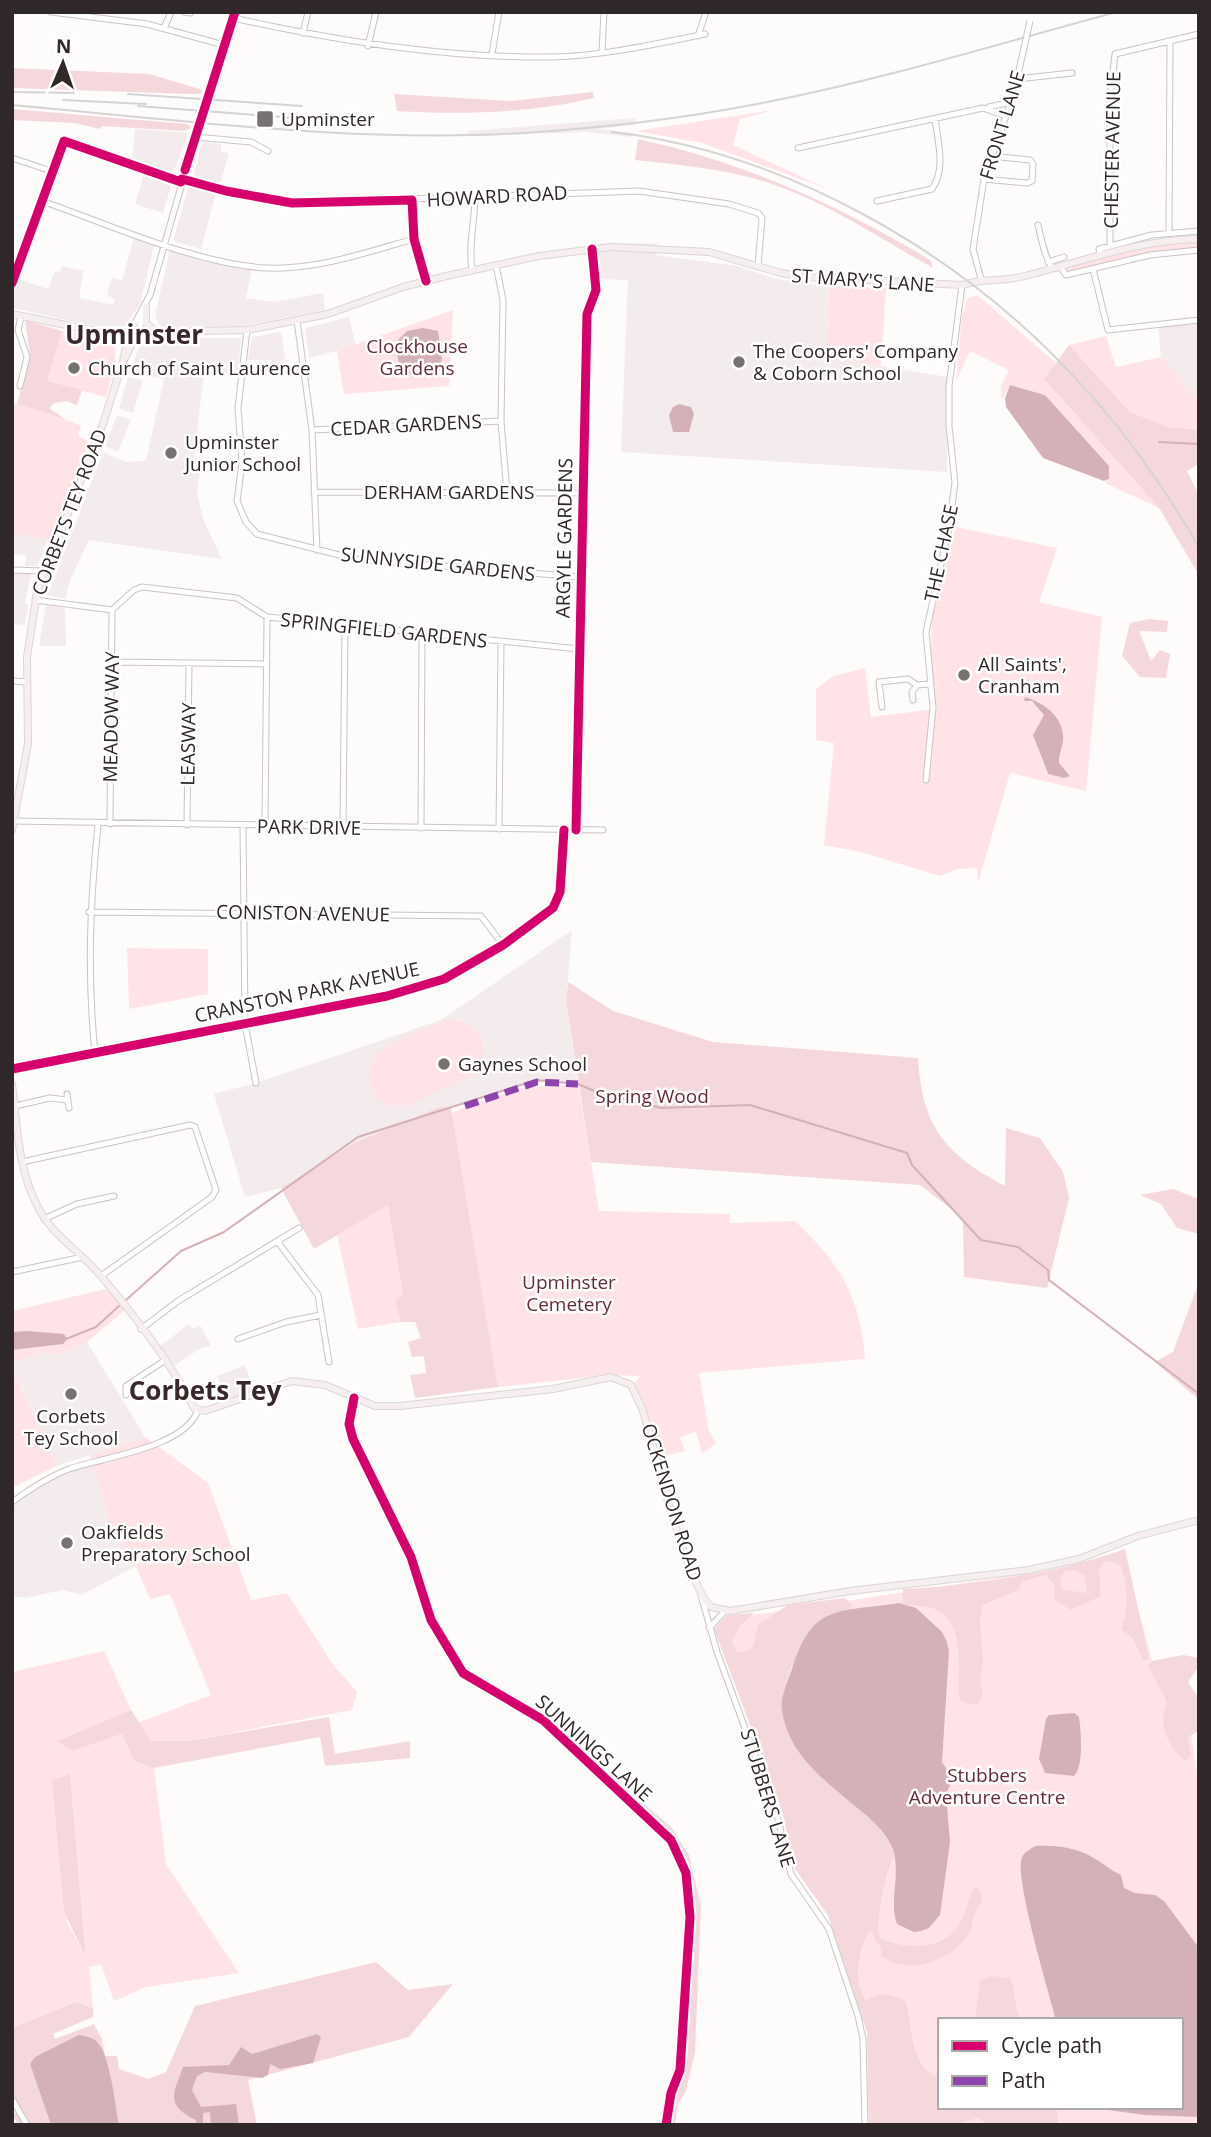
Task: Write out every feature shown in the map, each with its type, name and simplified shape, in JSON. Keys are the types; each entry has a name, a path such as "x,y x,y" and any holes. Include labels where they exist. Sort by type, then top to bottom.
{"main road":[{"name":"ST MARY'S LANE","path":"116,338 158,333 247,330 297,321 354,307 426,281 592,248 637,246 693,250 723,254 781,273 834,279 962,285 981,279 1010,279 1050,265 1060,266 1155,242 1199,239"},
{"path":"145,308 148,325 158,333"},
{"name":"ST MARY'S LANE","path":"12,314 105,333 133,335"},
{"path":"105,333 116,338 123,363"},
{"name":"CORBETS TEY ROAD","path":"12,830 29,744 28,648 35,600 102,427 133,335"},
{"path":"12,1084 22,1162 30,1190 44,1219 101,1276 198,1410"},
{"name":"OCKENDON ROAD","path":"198,1410 212,1409 292,1381 325,1385 375,1406 400,1406 553,1389 611,1377 626,1381 631,1384 642,1408 701,1595 711,1607 725,1611"},
{"path":"725,1611 850,1591 1028,1570 1079,1559 1138,1536 1199,1520"}],"street":[{"path":"51,12 95,15 164,28 224,45"},
{"path":"164,28 171,12"},
{"path":"303,33 308,12"},
{"path":"368,46 376,12"},
{"path":"492,54 499,12"},
{"path":"602,51 604,12"},
{"path":"133,335 145,308 181,180 234,15 368,46 553,57 702,35 706,12"},
{"name":"FRONT LANE","path":"981,279 973,249 984,179 1011,102 1031,12"},
{"path":"1170,233 1170,41 1199,34"},
{"name":"CHESTER AVENUE","path":"1110,246 1110,99 1115,54 1170,41"},
{"path":"1017,79 1072,73"},
{"path":"798,148 1011,102"},
{"path":"983,108 1006,116"},
{"path":"877,201 932,189 938,181 935,120"},
{"path":"195,137 251,142 268,151"},
{"name":"HOWARD ROAD","path":"43,201 64,141 181,180 292,203 641,191 729,204 761,215 761,258 758,266"},
{"path":"984,179 1027,183 1032,181 1033,163 1030,160 990,156"},
{"path":"12,158 45,169"},
{"path":"472,270 468,249 475,226 475,197"},
{"path":"411,200 414,239 426,281"},
{"path":"12,283 43,201 163,243 267,268 319,262 414,239"},
{"path":"1038,225 1044,242 1045,259 1050,265 1064,257"},
{"path":"1100,254 1099,249 1110,246 1170,233 1199,231"},
{"name":"ARGYLE GARDENS","path":"576,830 587,314 596,290 592,248"},
{"path":"1060,266 1066,275 1150,255 1199,250"},
{"path":"496,265 503,299 501,421 508,493"},
{"path":"1093,269 1108,330 1113,332 1147,325 1199,320"},
{"name":"THE CHASE","path":"926,780 933,708 929,684 928,614 950,528 955,483 949,386 962,285"},
{"path":"20,317 18,330 27,358 20,386"},
{"path":"297,321 312,430 317,550"},
{"name":"SUNNYSIDE GARDENS","path":"247,330 238,415 242,463 237,506 246,522 261,537 355,559 580,577"},
{"name":"CEDAR GARDENS","path":"312,430 501,421"},
{"name":"DERHAM GARDENS","path":"314,492 583,493"},
{"path":"12,570 45,571"},
{"name":"SPRINGFIELD GARDENS","path":"112,610 134,590 142,587 237,598 267,617 579,649"},
{"path":"35,600 112,610"},
{"name":"MEADOW WAY","path":"110,824 112,610"},
{"path":"265,826 267,617"},
{"path":"343,827 345,627"},
{"path":"421,828 422,634"},
{"path":"499,829 500,642"},
{"path":"112,662 267,664"},
{"name":"LEASWAY","path":"187,825 189,663"},
{"path":"882,706 879,682 908,679 917,685 929,684"},
{"path":"12,681 27,682"},
{"path":"913,700 912,692 917,685"},
{"name":"PARK DRIVE","path":"13,822 603,830"},
{"path":"95,1053 89,994 89,912 98,825"},
{"path":"243,826 245,1024 256,1083"},
{"name":"CRANSTON PARK AVENUE","path":"12,1069 387,996 444,979 503,945 553,908 560,892 564,830"},
{"name":"CONISTON AVENUE","path":"89,912 481,916 503,945"},
{"path":"15,1106 67,1097 69,1108"},
{"path":"22,1162 190,1125 195,1128 216,1191 212,1197 101,1276"},
{"path":"44,1219 78,1204 114,1196"},
{"path":"141,1329 178,1301 299,1228"},
{"path":"277,1241 318,1295 329,1362"},
{"path":"12,1272 83,1257"},
{"path":"238,1339 286,1322 321,1315"},
{"path":"126,1395 126,1386 164,1361"},
{"name":"SUNNINGS LANE","path":"354,1398 349,1424 353,1439 407,1549 431,1620 456,1666 463,1673 543,1720 670,1840 680,1856 689,1889 688,1980 680,2070 671,2093 666,2125"},
{"path":"12,1502 67,1469 167,1438 190,1425 198,1410"},
{"name":"STUBBERS LANE","path":"701,1595 709,1628 770,1794 791,1874 829,1929 858,2016 863,2039 865,2125"},
{"path":"709,1628 725,1611"},
{"path":"12,2099 27,2125"}],"shaded area":[{"path":"634,118 636,125 598,129 633,133 632,137 586,132 467,136 468,131"},
{"path":"135,129 188,133 175,168 168,173 132,160"},
{"path":"202,142 221,144 221,152 229,153 220,185 193,178"},
{"path":"144,174 171,186 163,213 135,204"},
{"path":"189,185 216,193 201,249 173,241"},
{"path":"134,238 154,245 140,305 124,326 93,326 12,308 12,294 18,279 48,289 55,271 60,272 62,266 83,271 79,298 113,305 115,300 107,294 112,278 122,280"},
{"name":"The Coopers' Company & Coborn School","path":"657,243 656,255 738,266 776,279 829,286 826,357 948,377 947,472 621,452 628,280 599,279 595,244"},
{"path":"170,249 252,268 246,298 273,302 323,293 325,310 242,326 161,327 155,316"},
{"path":"349,317 356,346 309,358 305,328"},
{"path":"1199,323 1199,402 1161,357 1158,327"},
{"path":"423,328 438,331 442,360 438,367 418,375 406,374 399,364 395,343 407,331"},
{"path":"281,332 286,364 272,366 271,360 248,360 252,337"},
{"name":"Upminster Junior School","path":"185,338 241,338 238,375 204,372 194,458 202,459 197,493 203,519 222,559 89,540 71,578 65,599 48,595 103,452 126,462 146,461 164,379 129,373 140,345"},
{"path":"128,377 143,380 133,413 119,409"},
{"path":"1010,385 1045,395 1109,466 1109,479 1104,481 1043,458 1006,407 1005,398"},
{"path":"679,404 691,407 694,414 689,432 673,432 669,415 673,407"},
{"path":"117,415 131,420 118,452 105,446"},
{"path":"12,533 48,539 37,566 25,566 26,555 12,554"},
{"path":"12,574 31,574 25,603 28,604 25,625 12,624"},
{"path":"46,605 65,608 66,646 39,646"},
{"path":"1025,697 1046,707 1061,725 1063,741 1059,763 1070,776 1064,778 1048,774 1033,735 1044,715 1032,701 1024,701"},
{"name":"Gaynes School","path":"572,930 566,1001 578,1084 536,1082 448,1109 352,1144 281,1188 245,1197 214,1094 256,1083 441,1020"},
{"path":"189,1324 193,1329 200,1325 211,1346 201,1348 172,1367 159,1347"},
{"path":"12,1332 64,1334 67,1339 63,1344 12,1350"},
{"name":"Corbets Tey School","path":"87,1342 145,1437 56,1466 12,1369 12,1363 43,1353 59,1355"},
{"path":"245,1365 255,1391 226,1401 217,1376"},
{"name":"Oakfields Preparatory School","path":"92,1462 110,1524 136,1566 81,1595 63,1590 25,1598 12,1596 12,1502 42,1482"},
{"path":"899,1603 916,1608 942,1632 949,1651 942,1762 953,1779 946,1794 950,1842 940,1915 929,1928 914,1932 897,1924 894,1905 896,1864 888,1839 809,1765 792,1740 782,1710 785,1689 800,1647 819,1621 844,1611"},
{"path":"1074,1713 1079,1717 1081,1739 1081,1757 1077,1771 1074,1776 1045,1773 1039,1759 1046,1719 1049,1715"},
{"path":"1035,1846 1049,1846 1064,1847 1086,1854 1121,1875 1124,1888 1135,1893 1155,1895 1164,1901 1199,1948 1199,2117 1145,2115 1101,2109 1183,2109 1183,2018 1055,2018 1024,1892 1021,1861 1026,1852"},
{"path":"317,2034 321,2037 313,2063 280,2069 270,2064 268,2075 262,2078 205,2072 197,2076 192,2090 201,2107 236,2104 239,2125 211,2125 210,2112 203,2113 203,2125 197,2125 196,2120 179,2109 175,2103 175,2091 183,2067 229,2065 241,2047 252,2054"},
{"path":"79,2035 95,2040 105,2055 119,2125 51,2125 30,2064 35,2057"}],"green space":[{"path":"12,68 149,74 203,90 200,94 190,94 12,88"},
{"path":"593,92 594,98 570,103 471,113 397,111 394,94 511,101"},
{"path":"12,109 187,124 192,128 184,131 102,126 100,129 74,123 12,120"},
{"path":"773,110 740,119 733,145 825,188 702,143 636,131"},
{"path":"638,139 715,160 789,188 896,240 930,260 933,268 834,211 772,184 721,171 635,160"},
{"path":"1199,241 1199,248 1069,273 1064,268 1065,265 1159,244"},
{"path":"829,286 886,288 881,366 826,357"},
{"path":"977,295 1056,363 1044,379 1159,508 1105,483 1109,479 1045,395 1010,385 1002,399 1001,385 1009,370 970,351 956,381 962,315 968,298"},
{"name":"Clockhouse Gardens","path":"453,310 449,386 344,394 337,351"},
{"path":"25,320 62,331 47,381 82,390 77,405 66,401 54,403 49,408 65,419 17,404 30,356"},
{"path":"62,331 110,340 115,344 115,364 106,397 46,381"},
{"path":"1106,336 1116,367 1161,357 1199,402 1199,430 1169,427 1130,412 1069,345"},
{"path":"1069,345 1130,412 1169,427 1199,430 1199,464 1187,471 1199,495 1199,575 1159,508 1044,379"},
{"path":"12,403 50,413 81,426 78,436 87,440 87,448 50,540 12,533"},
{"path":"956,527 1057,548 1039,602 1102,617 1086,791 1010,773 978,883 977,868 957,869 940,876 861,852 824,845 834,743 816,740 816,689 833,676 865,668 871,717 936,709 931,663 932,612","holes":["1027,698 1049,709 1063,739 1059,763 1070,776 1064,778 1047,774 1033,735 1044,715 1036,703 1027,701"]},
{"path":"1149,619 1168,621 1167,632 1139,631 1151,661 1160,650 1170,654 1166,678 1140,677 1122,656 1130,623"},
{"path":"127,948 208,949 208,994 129,1009"},
{"name":"Spring Wood","path":"568,982 613,1011 713,1042 918,1058 920,1082 931,1120 952,1150 967,1162 1005,1186 1006,1128 1040,1138 1063,1172 1069,1198 1047,1288 964,1277 963,1218 920,1185 591,1162 566,1001"},
{"path":"449,1020 468,1024 480,1036 484,1053 476,1071 463,1080 408,1105 389,1105 381,1101 371,1088 369,1079 369,1071 377,1055 400,1040"},
{"name":"Upminster Cemetery","path":"578,1084 599,1211 730,1214 730,1223 795,1221 824,1252 845,1282 858,1316 865,1359 699,1373 709,1432 716,1443 702,1454 696,1432 680,1437 685,1451 663,1456 635,1383 640,1376 609,1375 498,1387 451,1113 517,1088"},
{"path":"440,1107 451,1108 498,1387 415,1398 410,1375 426,1373 424,1356 412,1357 408,1342 421,1338 415,1322 401,1322 395,1301 403,1294 388,1205 314,1249 281,1188 352,1144"},
{"path":"1173,1189 1199,1199 1199,1234 1177,1228 1161,1204 1140,1195"},
{"path":"388,1204 403,1294 396,1301 401,1322 358,1329 337,1235"},
{"path":"1199,1282 1199,1400 1155,1362 1173,1352"},
{"path":"110,1288 126,1309 87,1342 59,1355 43,1353 12,1363 12,1311"},
{"path":"12,1369 56,1466 12,1488"},
{"path":"145,1437 208,1483 251,1600 287,1593 334,1666 357,1692 352,1710 188,1741 151,1741 137,1723 211,1695 170,1594 150,1599 136,1566 110,1524 90,1455"},
{"path":"1125,1549 1149,1659 1143,1660 1133,1638 1121,1629 1127,1598 1121,1566 1112,1561 1103,1563 1099,1570 1101,1596 1071,1610 1055,1600 1054,1584 1046,1575 1023,1581 1018,1590 983,1605 980,1620 983,1662 980,1680 983,1693 978,1704 968,1704 960,1700 957,1638 946,1616 932,1608 903,1604 903,1589 1016,1577","holes":["1073,1570 1084,1574 1087,1593 1063,1590 1060,1579 1064,1572"]},
{"name":"Stubbers Adventure Centre","path":"1123,1551 1152,1661 1191,1734 1199,1787 1199,2125 869,2125 867,2032 828,1915 795,1869 782,1810 717,1634 733,1618 1078,1566"},
{"path":"845,1598 852,1606 848,1612 830,1614 797,1656 786,1682 783,1701 785,1720 801,1753 827,1782 873,1822 891,1847 894,1856 882,1897 880,1939 910,1946 939,1942 959,1925 973,1889 977,1887 982,1898 971,1929 962,1942 953,1951 930,1963 905,1965 892,1962 881,1956 882,1947 876,1943 873,1933 869,1931 858,1966 859,1984 866,2002 880,1994 905,2000 917,2055 922,2065 938,2078 938,2109 1057,2109 1058,2125 989,2125 978,2118 954,2125 869,2125 867,2032 828,1915 795,1869 782,1810 714,1629 727,1615 754,1613 739,1627 732,1642 737,1652 748,1651 753,1646 758,1625 788,1605"},
{"path":"104,1651 131,1710 58,1741 74,1750 122,1734 134,1761 154,1768 166,1864 239,1973 146,1987 114,2001 101,1964 89,1967 93,2008 76,2002 12,2028 12,1672","holes":["70,1775 86,1955 67,1922 52,1780"]},
{"path":"1183,1655 1199,1658 1199,1666 1188,1682 1199,1699 1199,1731 1188,1737 1191,1755 1185,1761 1166,1735 1163,1719 1167,1702 1148,1666 1152,1661"},
{"path":"131,1710 151,1741 188,1741 329,1717 335,1754 410,1741 410,1758 325,1766 320,1737 154,1768 134,1761 122,1734 72,1751 57,1741"},
{"path":"70,1774 86,1957 64,1912 52,1780"},
{"path":"619,1782 672,1828 689,1855 701,1906 695,2053 686,2091 678,2104 675,2125 662,2125 665,2092 670,2085 680,2025 684,1883 666,1841 605,1783"},
{"path":"376,1962 408,1990 453,1984 409,2037 248,2080 257,2125 119,2125 108,2068 99,2043 30,2064 51,2125 19,2125 13,2116 17,2109 12,2100 12,2028 76,2002 93,2008 93,2017 53,2034 55,2039 94,2024 102,2039 105,2056 117,2056 119,2069 148,2079 166,2072 195,2006"},
{"path":"991,1976 1010,1978 1020,2018 975,2018 980,1981"}],"waterway":[{"path":"1159,442 1199,444"},
{"path":"126,1300 181,1251 224,1232 358,1137 536,1080 578,1084 599,1093 661,1108 750,1105 907,1153 912,1165 981,1240 1018,1247 1048,1270 1049,1280 1199,1394"},
{"path":"66,1339 96,1327 119,1306"}],"railway":[{"path":"12,105 331,132 395,135 523,133 699,114 803,95 1117,12"},
{"path":"12,92 75,93"},
{"path":"128,94 302,106"},
{"path":"63,100 146,104"},
{"path":"138,106 308,119"},
{"path":"612,132 677,143 741,161 804,186 866,216 924,251 979,290 1031,333 1077,380 1143,460 1199,547"}],"marked path":[{"path":"465,1106 537,1082 578,1084"}],"cycle path":[{"path":"185,170 235,12"},
{"path":"12,283 64,141 181,182 182,179 226,191 292,203 412,200 414,239 426,281"},
{"path":"576,830 587,314 596,290 592,249"},
{"path":"12,1069 387,996 444,979 503,945 553,908 560,892 564,830"},
{"path":"354,1398 349,1424 353,1439 411,1557 431,1620 463,1673 543,1720 671,1840 686,1873 690,1917 680,2070 671,2093 666,2125"}],"place":[{"name":"Upminster","path":"265,119"},
{"name":"The Coopers' Company & Coborn School","path":"739,362"},
{"name":"Church of Saint Laurence","path":"74,368"},
{"name":"Upminster Junior School","path":"171,453"},
{"name":"All Saints', Cranham","path":"964,675"},
{"name":"Gaynes School","path":"444,1064"},
{"name":"Corbets Tey School","path":"71,1394"},
{"name":"Oakfields Preparatory School","path":"67,1543"}],"district":[{"name":"Upminster","path":"134,335"},
{"name":"Corbets Tey","path":"205,1391"}]}
